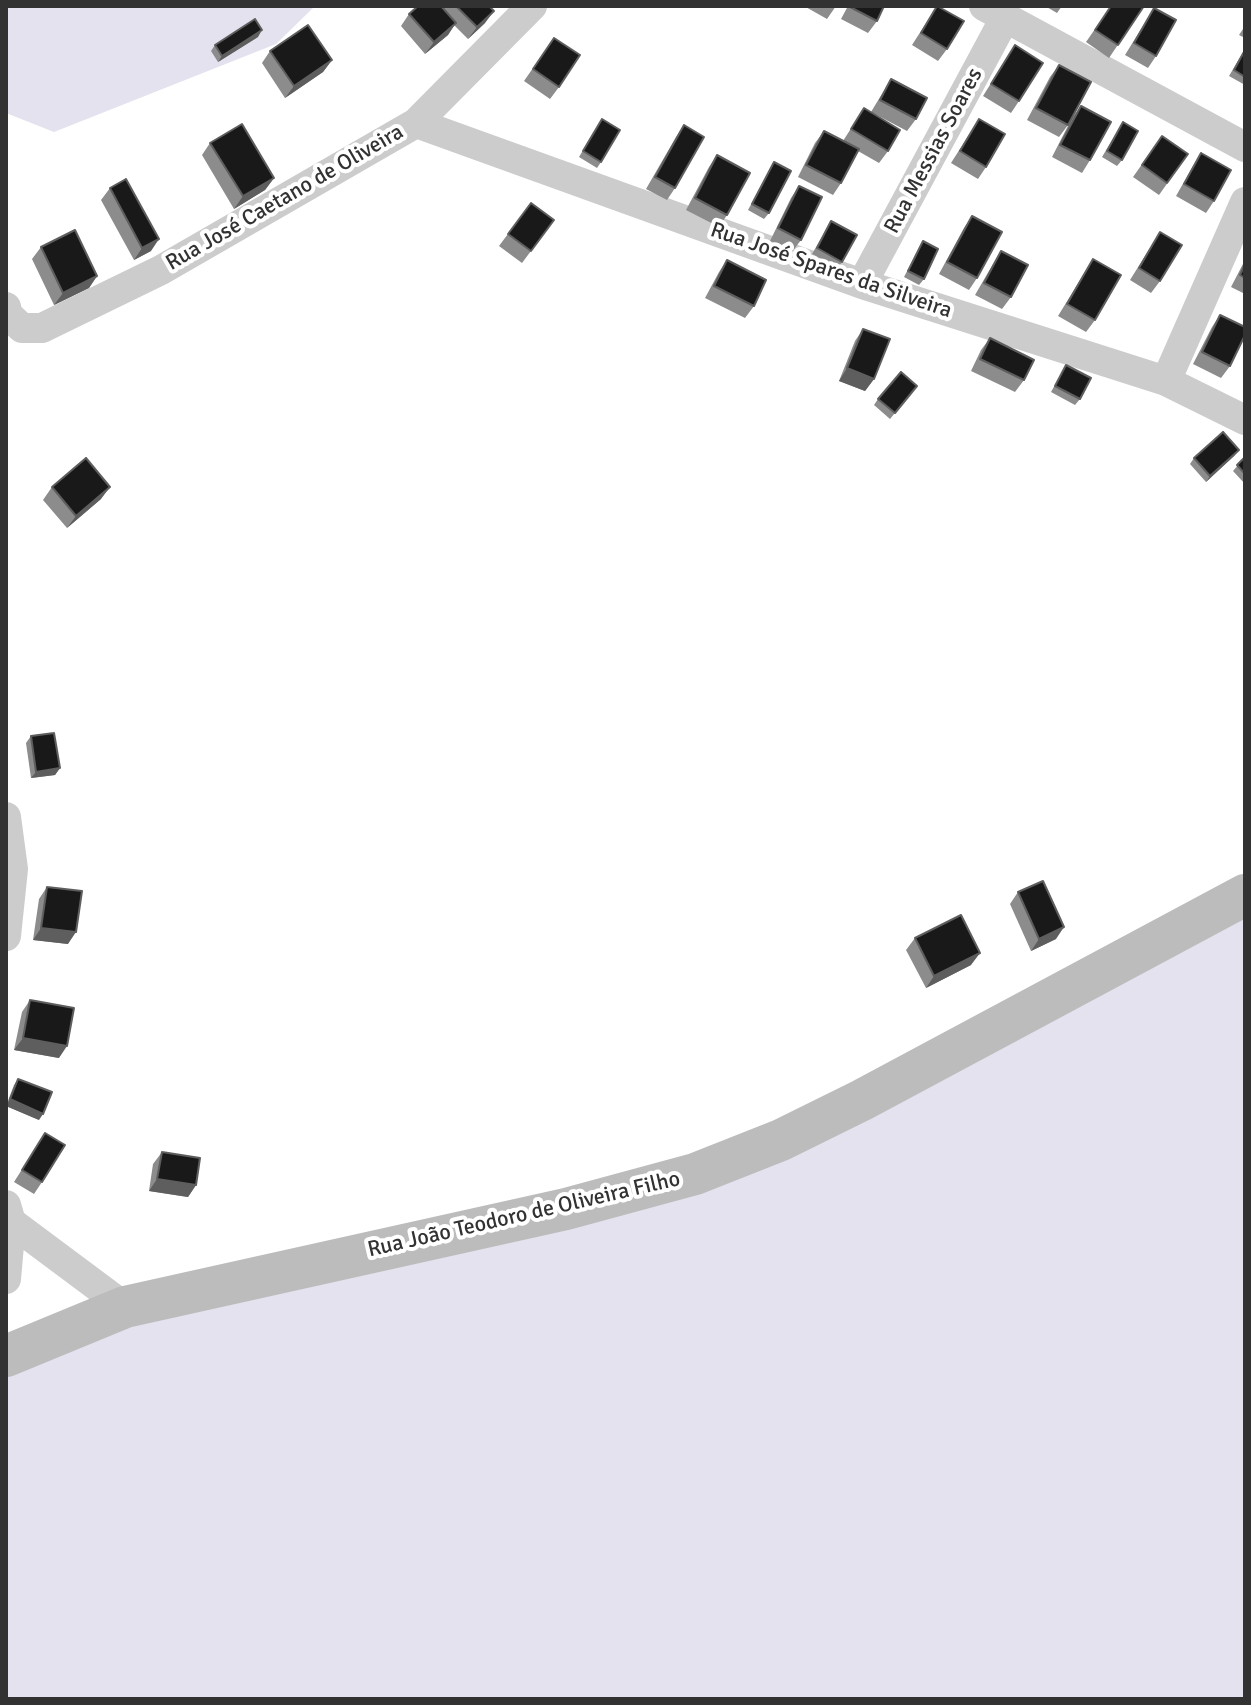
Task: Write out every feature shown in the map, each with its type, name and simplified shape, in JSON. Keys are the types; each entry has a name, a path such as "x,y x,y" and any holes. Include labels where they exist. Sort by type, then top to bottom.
{"street":[{"name":"Rua José Caetano de Oliveira","path":"7,311 22,328 31,330 70,317 161,270 416,123 532,6"},
{"path":"995,12 1245,147"},
{"name":"Rua Messias Soares","path":"862,284 995,12"},
{"name":"Rua José Spares da Silveira","path":"416,123 862,284 1166,381 1245,420"},
{"path":"1166,381 1245,202"},
{"path":"6,817 13,869 6,936"},
{"name":"Rua João Teodoro de Oliveira Filho","path":"6,1356 125,1307 566,1209 695,1174 781,1140 862,1100 1245,895"},
{"path":"9,1214 125,1307"},
{"path":"6,1279 9,1214"}],"shaded area":[{"path":"6,6 315,6 276,44 54,132 6,113"},
{"path":"1245,895 1245,1699 6,1699 6,1356 695,1174"}],"building":[{"path":"418,6 441,6 456,23 434,42 409,14"},
{"path":"456,6 489,6 494,11 477,27"},
{"path":"850,6 884,6 877,21"},
{"path":"937,6 964,21 947,49 921,33"},
{"path":"1111,6 1144,6 1118,45 1095,30"},
{"path":"1154,8 1176,20 1156,56 1134,43"},
{"path":"255,19 262,30 222,56 215,45"},
{"path":"308,25 332,60 294,86 270,51"},
{"path":"554,38 580,55 559,87 533,69"},
{"path":"1015,45 1043,63 1019,101 991,84"},
{"path":"1245,50 1245,77 1234,70"},
{"path":"1059,65 1091,82 1068,125 1036,108"},
{"path":"891,79 927,98 916,119 880,100"},
{"path":"1081,106 1111,122 1090,160 1060,145"},
{"path":"864,108 900,130 888,151 851,129"},
{"path":"602,119 620,130 601,162 583,151"},
{"path":"979,119 1005,134 986,167 960,151"},
{"path":"1123,122 1138,131 1122,160 1107,151"},
{"path":"242,124 274,178 243,196 210,143"},
{"path":"684,125 704,137 675,188 655,177"},
{"path":"824,131 859,149 841,183 806,165"},
{"path":"1162,136 1188,154 1167,183 1142,165"},
{"path":"1201,153 1231,170 1214,201 1184,184"},
{"path":"717,155 750,173 727,215 695,198"},
{"path":"774,162 791,171 769,213 752,204"},
{"path":"126,179 159,239 142,248 110,188"},
{"path":"799,186 822,197 801,240 778,228"},
{"path":"531,203 554,220 531,251 508,234"},
{"path":"972,216 1002,232 977,278 947,262"},
{"path":"831,221 857,235 842,262 817,248"},
{"path":"75,230 97,276 63,293 41,247"},
{"path":"1160,232 1182,245 1160,281 1139,268"},
{"path":"923,241 938,249 924,279 908,271"},
{"path":"1001,251 1028,265 1011,297 984,283"},
{"path":"1093,259 1121,275 1095,320 1067,304"},
{"path":"727,260 766,280 754,306 714,286"},
{"path":"1220,315 1245,327 1245,335 1230,366 1202,352"},
{"path":"863,329 890,339 874,379 847,368"},
{"path":"990,338 1034,360 1024,380 980,359"},
{"path":"1066,365 1091,378 1080,399 1055,386"},
{"path":"901,372 917,386 895,413 878,399"},
{"path":"1223,432 1239,450 1210,476 1194,458"},
{"path":"1245,457 1245,474 1237,465"},
{"path":"86,458 110,487 76,516 52,487"},
{"path":"54,733 60,768 36,772 31,736"},
{"path":"1043,881 1064,927 1039,939 1018,892"},
{"path":"47,887 82,891 76,932 41,928"},
{"path":"961,915 980,953 934,976 915,938"},
{"path":"30,1000 74,1008 67,1046 23,1038"},
{"path":"18,1079 52,1092 43,1114 10,1099"},
{"path":"45,1133 65,1145 42,1182 22,1170"},
{"path":"162,1152 200,1158 196,1185 157,1179"}]}
